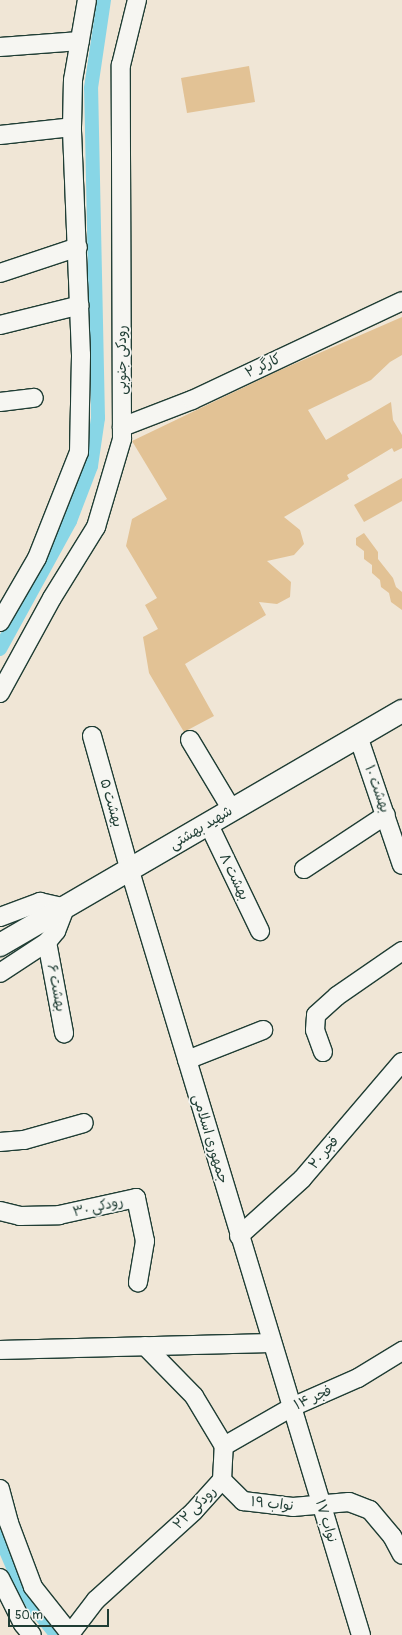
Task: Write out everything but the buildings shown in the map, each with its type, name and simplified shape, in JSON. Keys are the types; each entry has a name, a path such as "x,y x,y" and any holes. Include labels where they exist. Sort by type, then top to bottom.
{"main road":[{"name":"شهید بهشتی","path":"0,945 130,871 208,823 402,711"}],"street":[{"path":"0,622 37,558 79,452 80,305 72,128 73,80 87,0"},
{"name":"رودکی جنوبی","path":"0,692 52,598 96,527 122,439 121,65 137,0"},
{"path":"0,47 80,41"},
{"path":"0,136 72,128"},
{"path":"0,273 78,247"},
{"name":"کارگر ۲","path":"122,427 192,400 402,300"},
{"path":"0,325 80,305"},
{"path":"0,402 34,398"},
{"name":"بهشت ۵","path":"92,736 130,871"},
{"name":"بهشت ۱۰","path":"358,736 393,821 402,865"},
{"path":"190,740 232,810"},
{"path":"304,869 393,821"},
{"name":"بهشت ۸","path":"208,823 260,931"},
{"name":"جمهوری اسلامی","path":"130,871 239,1236 292,1407"},
{"path":"0,917 40,902 65,908 56,931 47,942 0,973"},
{"name":"بهشت ۶","path":"47,942 64,1033"},
{"path":"323,1052 315,1030 316,1015 337,996 402,951"},
{"path":"187,1060 263,1030"},
{"name":"فجر ۲۰","path":"239,1236 302,1179 402,1062"},
{"path":"0,1142 24,1140 84,1123"},
{"name":"رودکی ۳۰","path":"0,1211 20,1216 59,1215 136,1198 145,1241 138,1282"},
{"path":"0,1350 272,1343"},
{"path":"145,1346 194,1396 224,1446"},
{"name":"فجر ۱۴","path":"224,1446 292,1407 358,1378 402,1351"},
{"name":"نواب ۱۷","path":"292,1407 361,1635"},
{"name":"رودکی ۲۲","path":"70,1635 96,1600 194,1511 222,1480 224,1446"},
{"name":"نواب ۱۹","path":"222,1480 243,1501 293,1507 322,1506 349,1502 370,1510 392,1536 402,1555"},
{"path":"0,1489 8,1523 33,1587 70,1635"},
{"path":"0,1578 24,1624 32,1635"}],"waterway":[{"path":"0,649 70,521 91,466 98,418 91,88 104,0"},
{"path":"0,1537 16,1574 34,1607 57,1635"}]}
